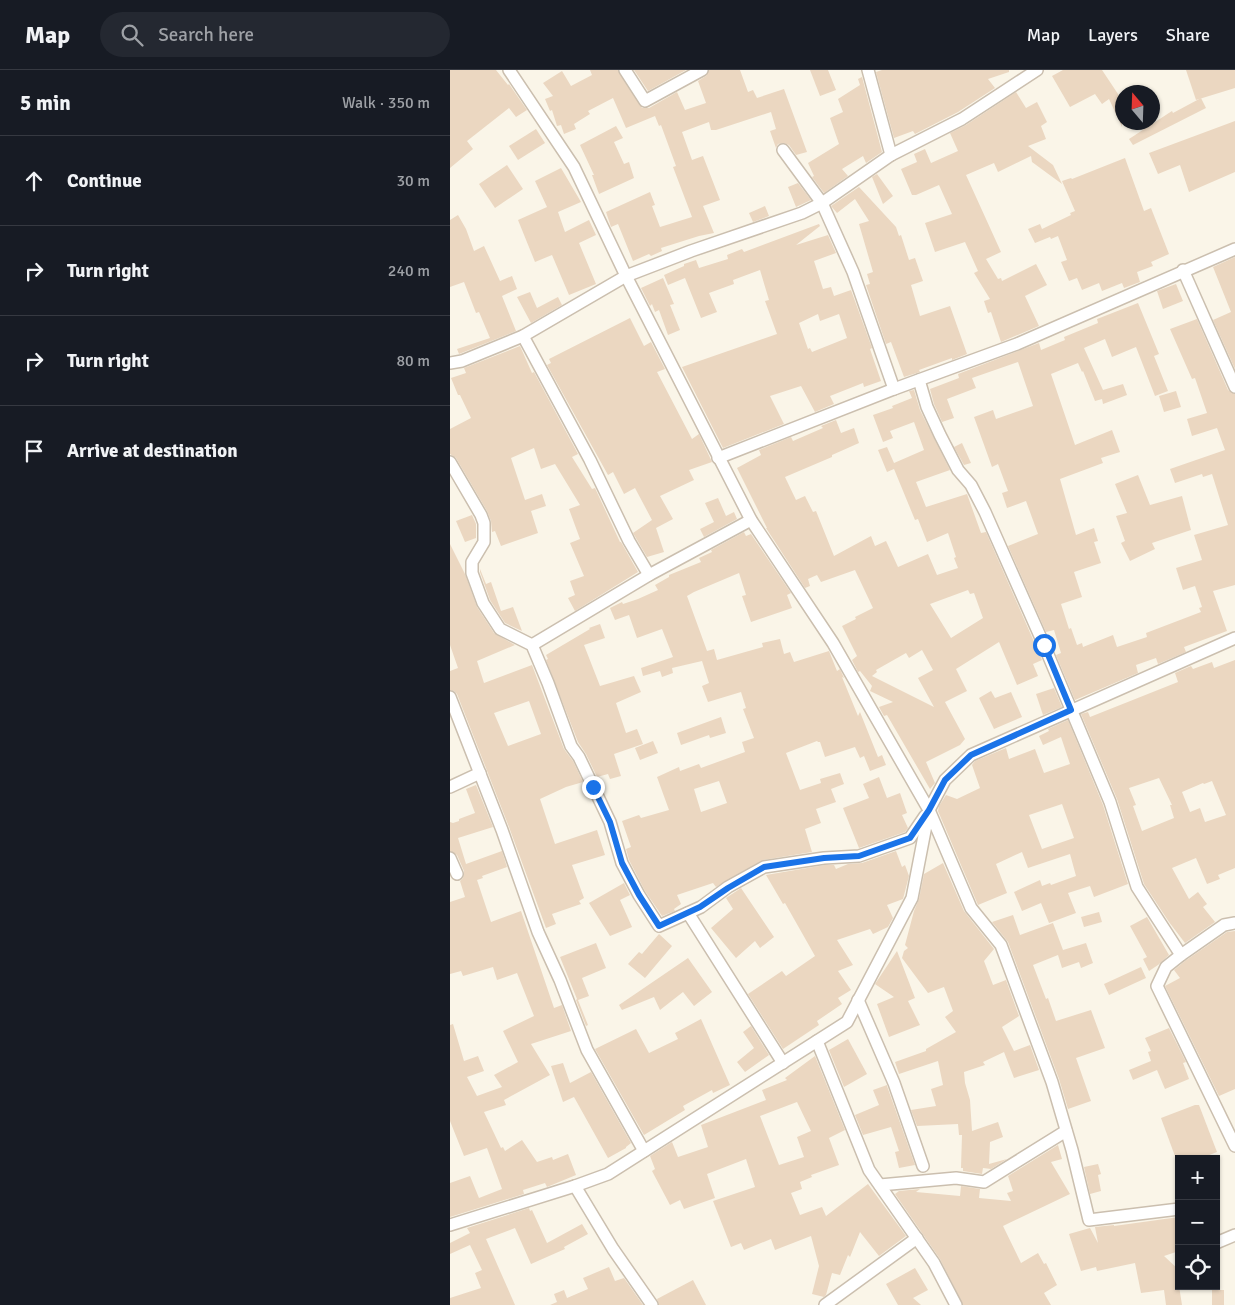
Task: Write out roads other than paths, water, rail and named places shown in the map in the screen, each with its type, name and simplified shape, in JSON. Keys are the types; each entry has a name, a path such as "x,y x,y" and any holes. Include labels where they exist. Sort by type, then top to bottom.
{"street":[{"path":"509,70 574,167 626,276 751,520 833,643 929,810 971,908 1001,945 1052,1082 1089,1220 1175,1209"},
{"path":"625,70 645,101 702,70"},
{"path":"868,70 891,155"},
{"path":"450,363 462,361 524,336 626,276 691,251 802,213 822,203 891,155 962,119 1037,70"},
{"path":"783,150 822,203 853,272 894,389"},
{"path":"718,458 894,389 1017,344 1183,270 1235,249"},
{"path":"1183,270 1235,387"},
{"path":"524,336 590,460 629,540 649,575"},
{"path":"919,380 927,407 940,435 958,470 971,485 985,512 1044,645 1110,802 1136,887 1181,955"},
{"path":"450,462 484,523 484,542 472,562 472,573 483,602 500,629 532,645 571,746 579,756 610,822 622,863 639,895 659,926 700,907 764,867 824,858 859,856 910,838 929,810 945,780 971,755 1235,638"},
{"path":"532,645 649,575 751,520"},
{"path":"450,697 538,932 560,980 586,1050 644,1151"},
{"path":"450,787 480,773"},
{"path":"450,1224 608,1174 847,1022 912,898 929,810"},
{"path":"450,858 457,874"},
{"path":"688,913 783,1063"},
{"path":"1235,923 1224,925 1166,967 1158,986 1235,1146"},
{"path":"858,1000 894,1083 923,1166"},
{"path":"817,1041 869,1170 934,1263 956,1305"},
{"path":"880,1185 956,1178 984,1182 1066,1131"},
{"path":"575,1186 613,1249 652,1305"},
{"path":"1220,1240 1235,1234"},
{"path":"825,1305 917,1238"}]}
